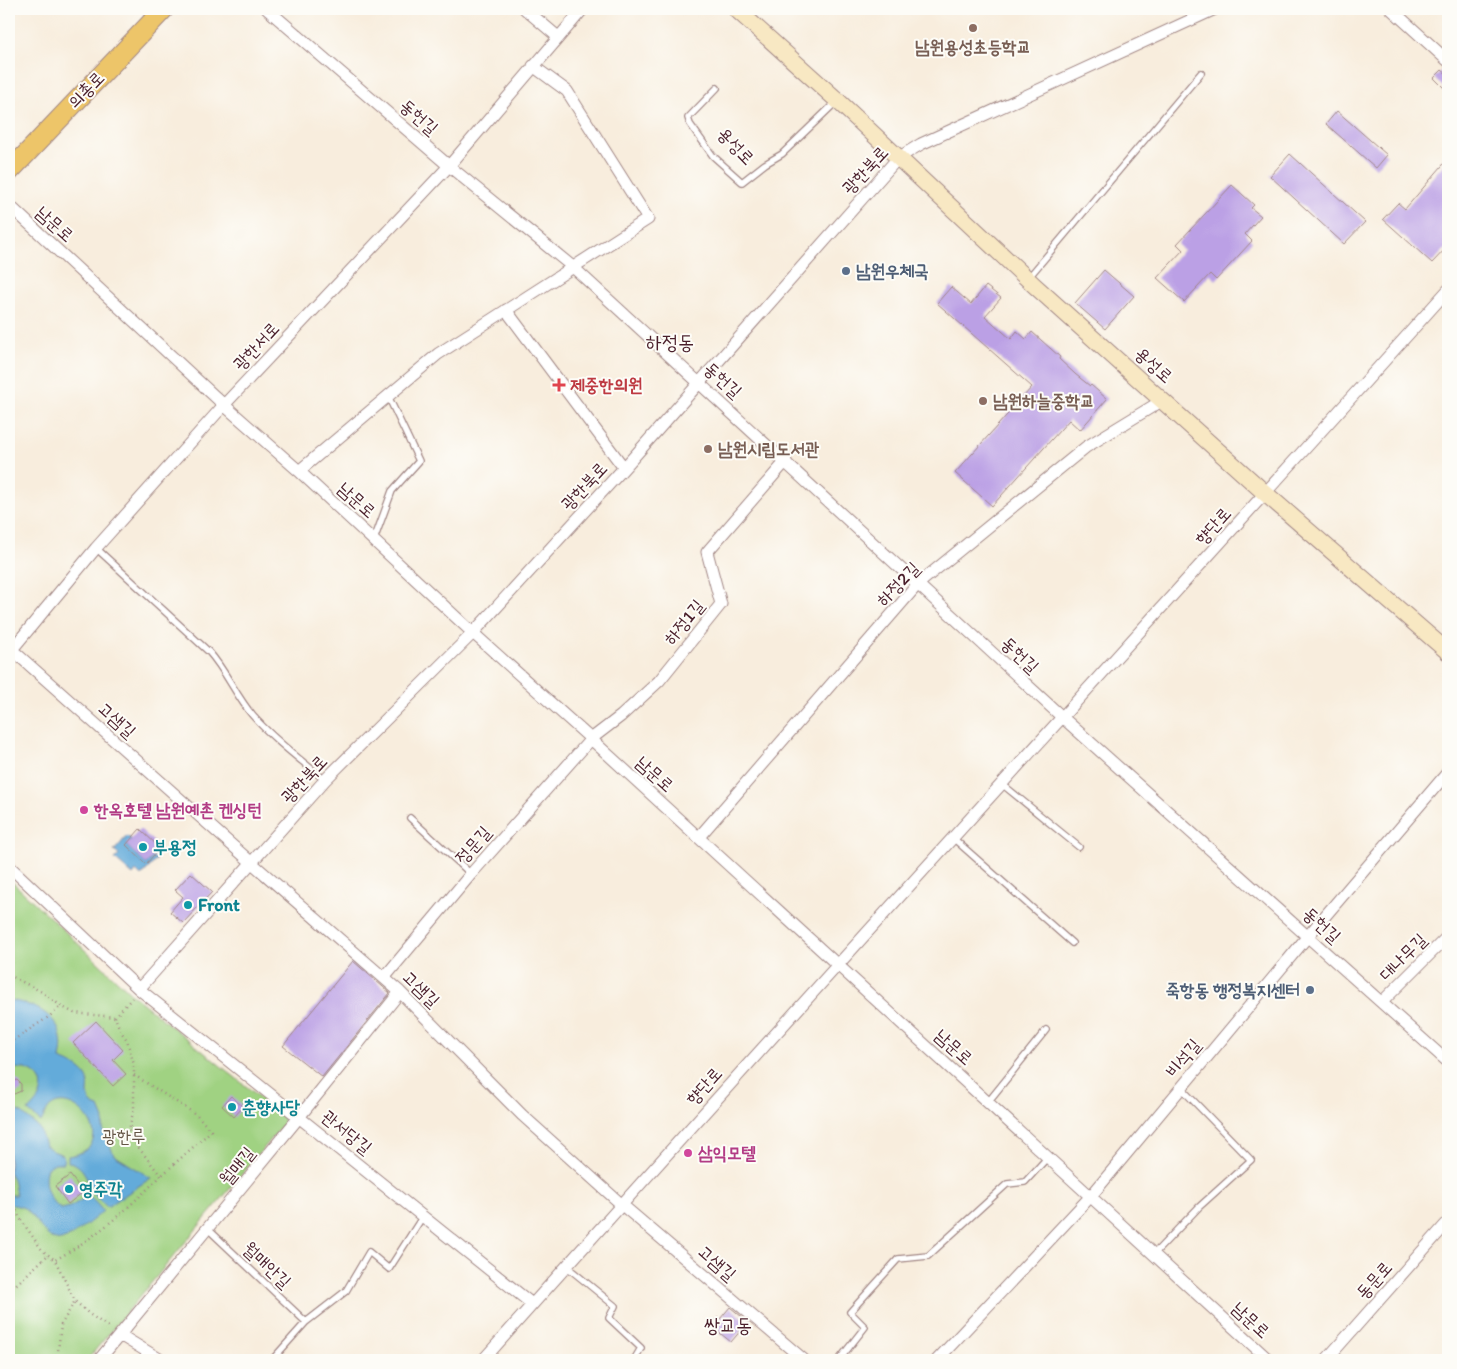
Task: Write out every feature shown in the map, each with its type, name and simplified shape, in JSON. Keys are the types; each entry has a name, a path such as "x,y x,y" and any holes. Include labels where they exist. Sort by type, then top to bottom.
{"main road":[{"name":"의총로","path":"9,172 164,9"}],"street":[{"name":"동헌길","path":"267,9 449,166 574,268 786,461 1062,717 1448,1062"},
{"path":"526,9 558,37"},
{"name":"광한서로","path":"10,650 96,548 224,405 449,166 583,9"},
{"name":"광한북로","path":"139,989 325,780 473,633 624,468 698,382 898,158 921,144 1215,9"},
{"path":"1391,9 1448,61"},
{"name":"용성로","path":"745,12 1027,279 1266,494 1448,652"},
{"path":"299,471 438,354 648,219 567,91 533,66"},
{"name":"남문로","path":"9,205 224,405 299,471 473,633 591,738 1269,1360"},
{"name":"향단로","path":"482,1360 621,1204 1266,494 1448,290"},
{"name":"광한북로","path":"506,310 624,468"},
{"name":"하정2길","path":"699,837 918,584 1086,447 1163,400"},
{"name":"하정1길","path":"591,738 621,716 659,681 721,604 707,552 786,461"},
{"name":"고샘길","path":"10,650 400,992 522,1115 621,1204 804,1360"},
{"name":"정문길","path":"384,978 471,874 591,738"},
{"name":"비석길","path":"937,1360 1091,1196 1448,772"},
{"path":"9,866 139,989"},
{"name":"대나무길","path":"1382,1002 1448,936"},
{"name":"관서당길","path":"139,989 300,1116 532,1304"},
{"name":"월매길","path":"99,1360 400,992"},
{"name":"동문로","path":"1326,1360 1448,1222"},
{"path":"120,1335 161,1360"}],"lane":[{"path":"1027,279 1202,73"},
{"name":"용성로","path":"717,88 688,118 690,124 713,156 742,182 765,164 782,154 838,101"},
{"path":"374,540 392,491 419,461 388,396"},
{"path":"96,548 209,652 219,663 253,715 270,733 325,780"},
{"path":"1002,784 1079,847"},
{"path":"410,818 471,874"},
{"path":"953,838 1072,943"},
{"path":"988,1102 1046,1030"},
{"path":"1154,1254 1199,1207 1251,1160 1181,1088"},
{"path":"839,1360 865,1327 850,1312 898,1259 928,1256 1007,1184 1025,1182 1048,1157"},
{"path":"272,1360 306,1322 346,1291 369,1252 390,1269 424,1216"},
{"name":"월매안길","path":"208,1229 306,1322"},
{"path":"566,1266 615,1306 608,1318 641,1348 634,1360"}],"path":[{"path":"9,975 42,992 74,1013 115,1017"},
{"path":"115,1017 139,989"},
{"path":"9,1043 50,1016 61,1006"},
{"path":"115,1017 120,1030 128,1040 134,1065 134,1108 129,1130 131,1138 161,1176"},
{"path":"55,1260 87,1242 117,1219 211,1131 197,1114 134,1075"},
{"path":"9,1192 19,1218 42,1250 55,1260 75,1301 89,1314 120,1335"},
{"path":"9,1291 48,1255"},
{"path":"57,1360 61,1324 75,1301"}],"green space":[{"name":"광한루","path":"9,879 134,996 283,1116 284,1124 87,1360 9,1360"}],"water":[{"path":"127,836 131,839 126,845 146,864 153,857 157,859 141,876 136,871 133,875 115,859 119,855 114,851"},
{"path":"9,1000 32,1006 50,1017 60,1034 62,1046 60,1059 79,1068 87,1077 90,1102 99,1107 104,1119 103,1129 114,1155 151,1178 107,1207 94,1194 81,1169 68,1162 68,1156 85,1151 92,1142 93,1131 89,1120 81,1111 70,1104 59,1103 49,1108 41,1122 28,1111 39,1097 42,1088 41,1082 34,1073 28,1070 9,1070"},
{"path":"9,1108 22,1113 39,1128 45,1145 63,1155 64,1163 55,1163 47,1168 45,1179 47,1191 56,1205 61,1209 70,1207 89,1195 103,1211 66,1238 56,1240 51,1238 24,1208 9,1204 9,1195 16,1195 13,1179 9,1172"}],"building":[{"path":"1442,70 1448,75 1448,92 1434,78"},
{"path":"1337,111 1387,155 1376,168 1326,124"},
{"path":"1290,154 1365,222 1344,244 1270,176"},
{"path":"1448,159 1448,246 1432,263 1383,219 1398,203 1405,209"},
{"path":"1232,185 1254,205 1251,208 1261,216 1245,234 1252,241 1216,280 1210,274 1184,302 1157,278 1183,250 1177,244"},
{"path":"1104,270 1134,296 1105,329 1075,303"},
{"path":"986,286 1001,298 985,316 1011,339 1017,331 1026,339 1032,332 1060,357 1059,359 1075,374 1107,399 1080,430 1069,420 992,506 955,473 1032,387 937,303 951,287 971,304"},
{"name":"부용정","path":"140,829 160,848 146,864 126,845"},
{"name":"Front","path":"191,873 212,892 183,923 170,912 183,897 175,890"},
{"path":"353,961 390,993 322,1077 283,1046"},
{"name":"광한루","path":"96,1021 123,1050 113,1060 126,1074 113,1086 73,1043"},
{"path":"17,1080 21,1084 21,1091 14,1094 9,1090 10,1083"},
{"name":"춘향사당","path":"231,1096 243,1107 234,1117 222,1106"},
{"name":"영주각","path":"70,1175 83,1192 68,1204 55,1186"},
{"path":"730,1307 748,1322 731,1342 711,1326"}],"place":[{"name":"남원용성초등학교","path":"973,28"},
{"name":"남원우체국","path":"846,271"},
{"name":"제중한의원","path":"559,385"},
{"name":"남원하늘중학교","path":"983,401"},
{"name":"남원시립도서관","path":"708,449"},
{"name":"한옥호텔 남원예촌 켄싱턴","path":"84,810"},
{"name":"부용정","path":"143,847"},
{"name":"Front","path":"188,905"},
{"name":"죽항동 행정복지센터","path":"1310,990"},
{"name":"춘향사당","path":"232,1107"},
{"name":"삼익모텔","path":"688,1153"},
{"name":"영주각","path":"69,1189"}],"district":[{"name":"하정동","path":"670,342"},
{"name":"쌍교동","path":"728,1325"}]}
